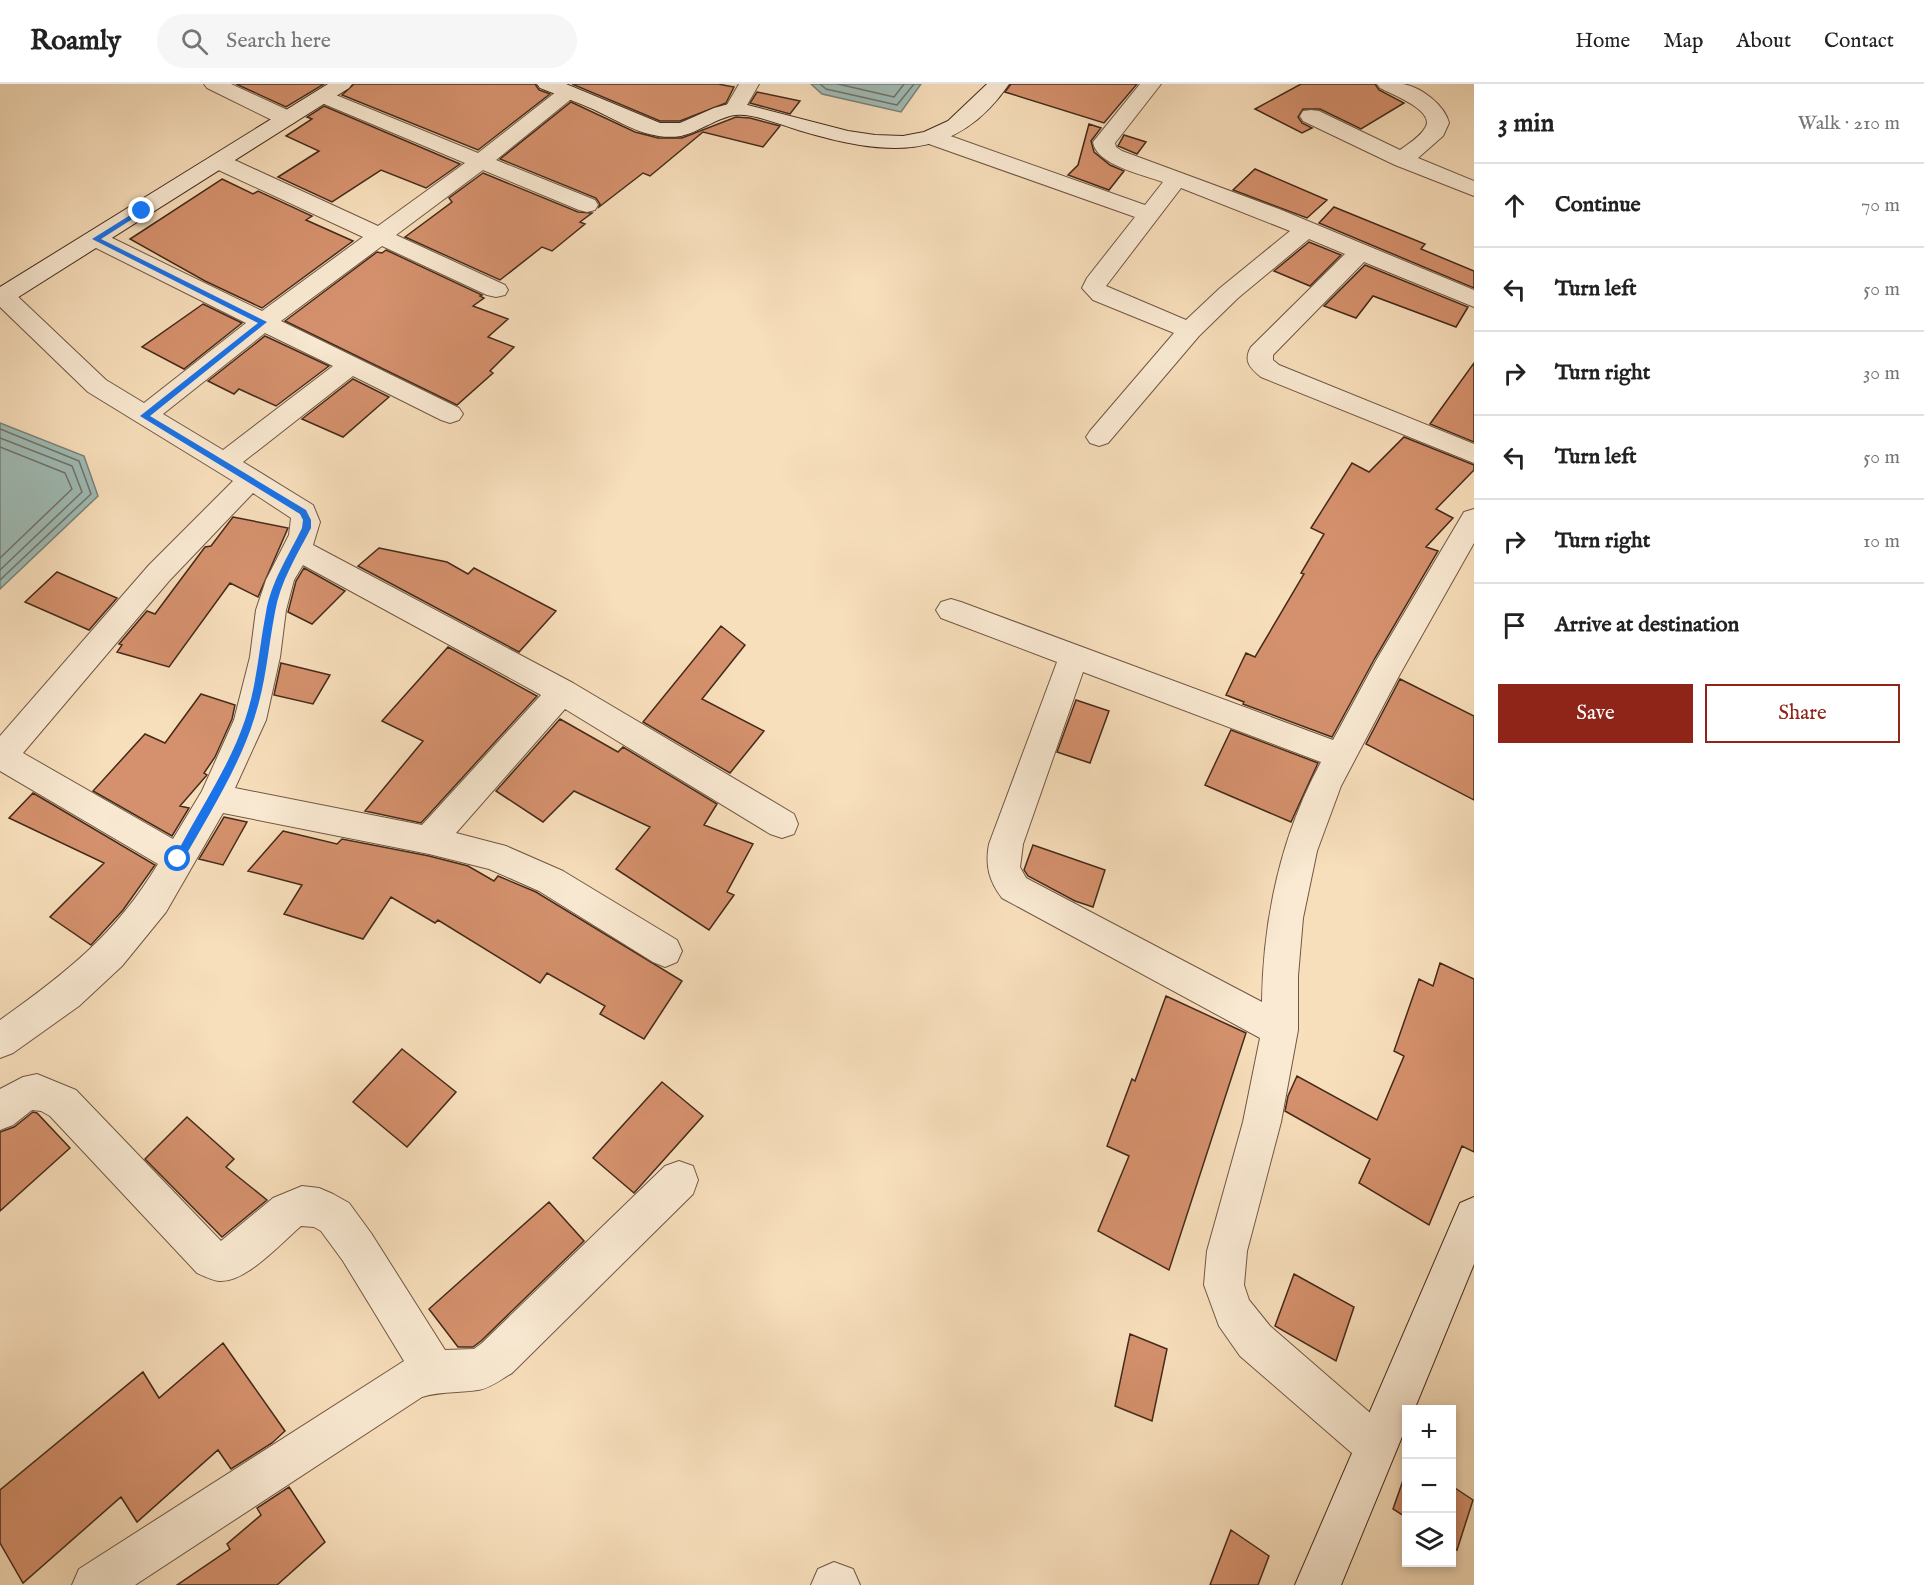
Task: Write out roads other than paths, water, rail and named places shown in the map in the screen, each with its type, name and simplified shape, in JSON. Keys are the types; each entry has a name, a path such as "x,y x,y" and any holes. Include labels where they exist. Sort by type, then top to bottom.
{"street":[{"path":"214,84 286,118"},
{"path":"736,108 749,84"},
{"path":"144,416 263,322 480,162 558,88 639,125 655,129 678,130 724,110 736,108 862,140 902,144 934,138 959,124 999,84"},
{"path":"1151,84 1108,134 1104,142 1106,149 1114,156 1306,229 1474,299"},
{"path":"1387,84 1427,105 1437,113 1439,122 1436,129 1403,160"},
{"path":"0,1041 66,994 110,955 154,901 214,798 250,720 265,657 270,610 280,580 307,528 307,520 303,512 97,386 2,297 333,90 480,162 587,205"},
{"path":"1311,116 1403,160 1474,189"},
{"path":"934,138 1150,214"},
{"path":"220,162 496,290"},
{"path":"1177,180 1095,283 1095,288 1102,295 1190,330"},
{"path":"1099,437 1190,330 1229,293 1306,229"},
{"path":"96,239 450,414"},
{"path":"1360,252 1260,353 1260,363 1270,371 1474,454"},
{"path":"224,463 350,366"},
{"path":"178,859 1,757 159,573 251,479"},
{"path":"1376,1446 1255,1341 1233,1312 1224,1285 1227,1251 1262,1122 1280,1030 1280,976 1286,918 1300,851 1325,785 1388,667 1474,519"},
{"path":"297,549 562,692 782,824"},
{"path":"951,610 1341,756"},
{"path":"1074,656 1006,844 1002,862 1004,876 1014,888 1280,1030"},
{"path":"429,840 562,692"},
{"path":"214,798 429,840 494,856 551,881 665,951"},
{"path":"0,1112 14,1100 33,1091 47,1093 63,1103 211,1259 222,1261 234,1258 287,1212 302,1206 319,1208 335,1216 435,1372"},
{"path":"95,1585 412,1379 435,1372 480,1369 497,1358 679,1180"},
{"path":"1318,1585 1474,1217"}],"water":[{"path":"811,84 921,84 901,112 822,94"},
{"path":"0,423 84,456 98,496 0,589"}]}
